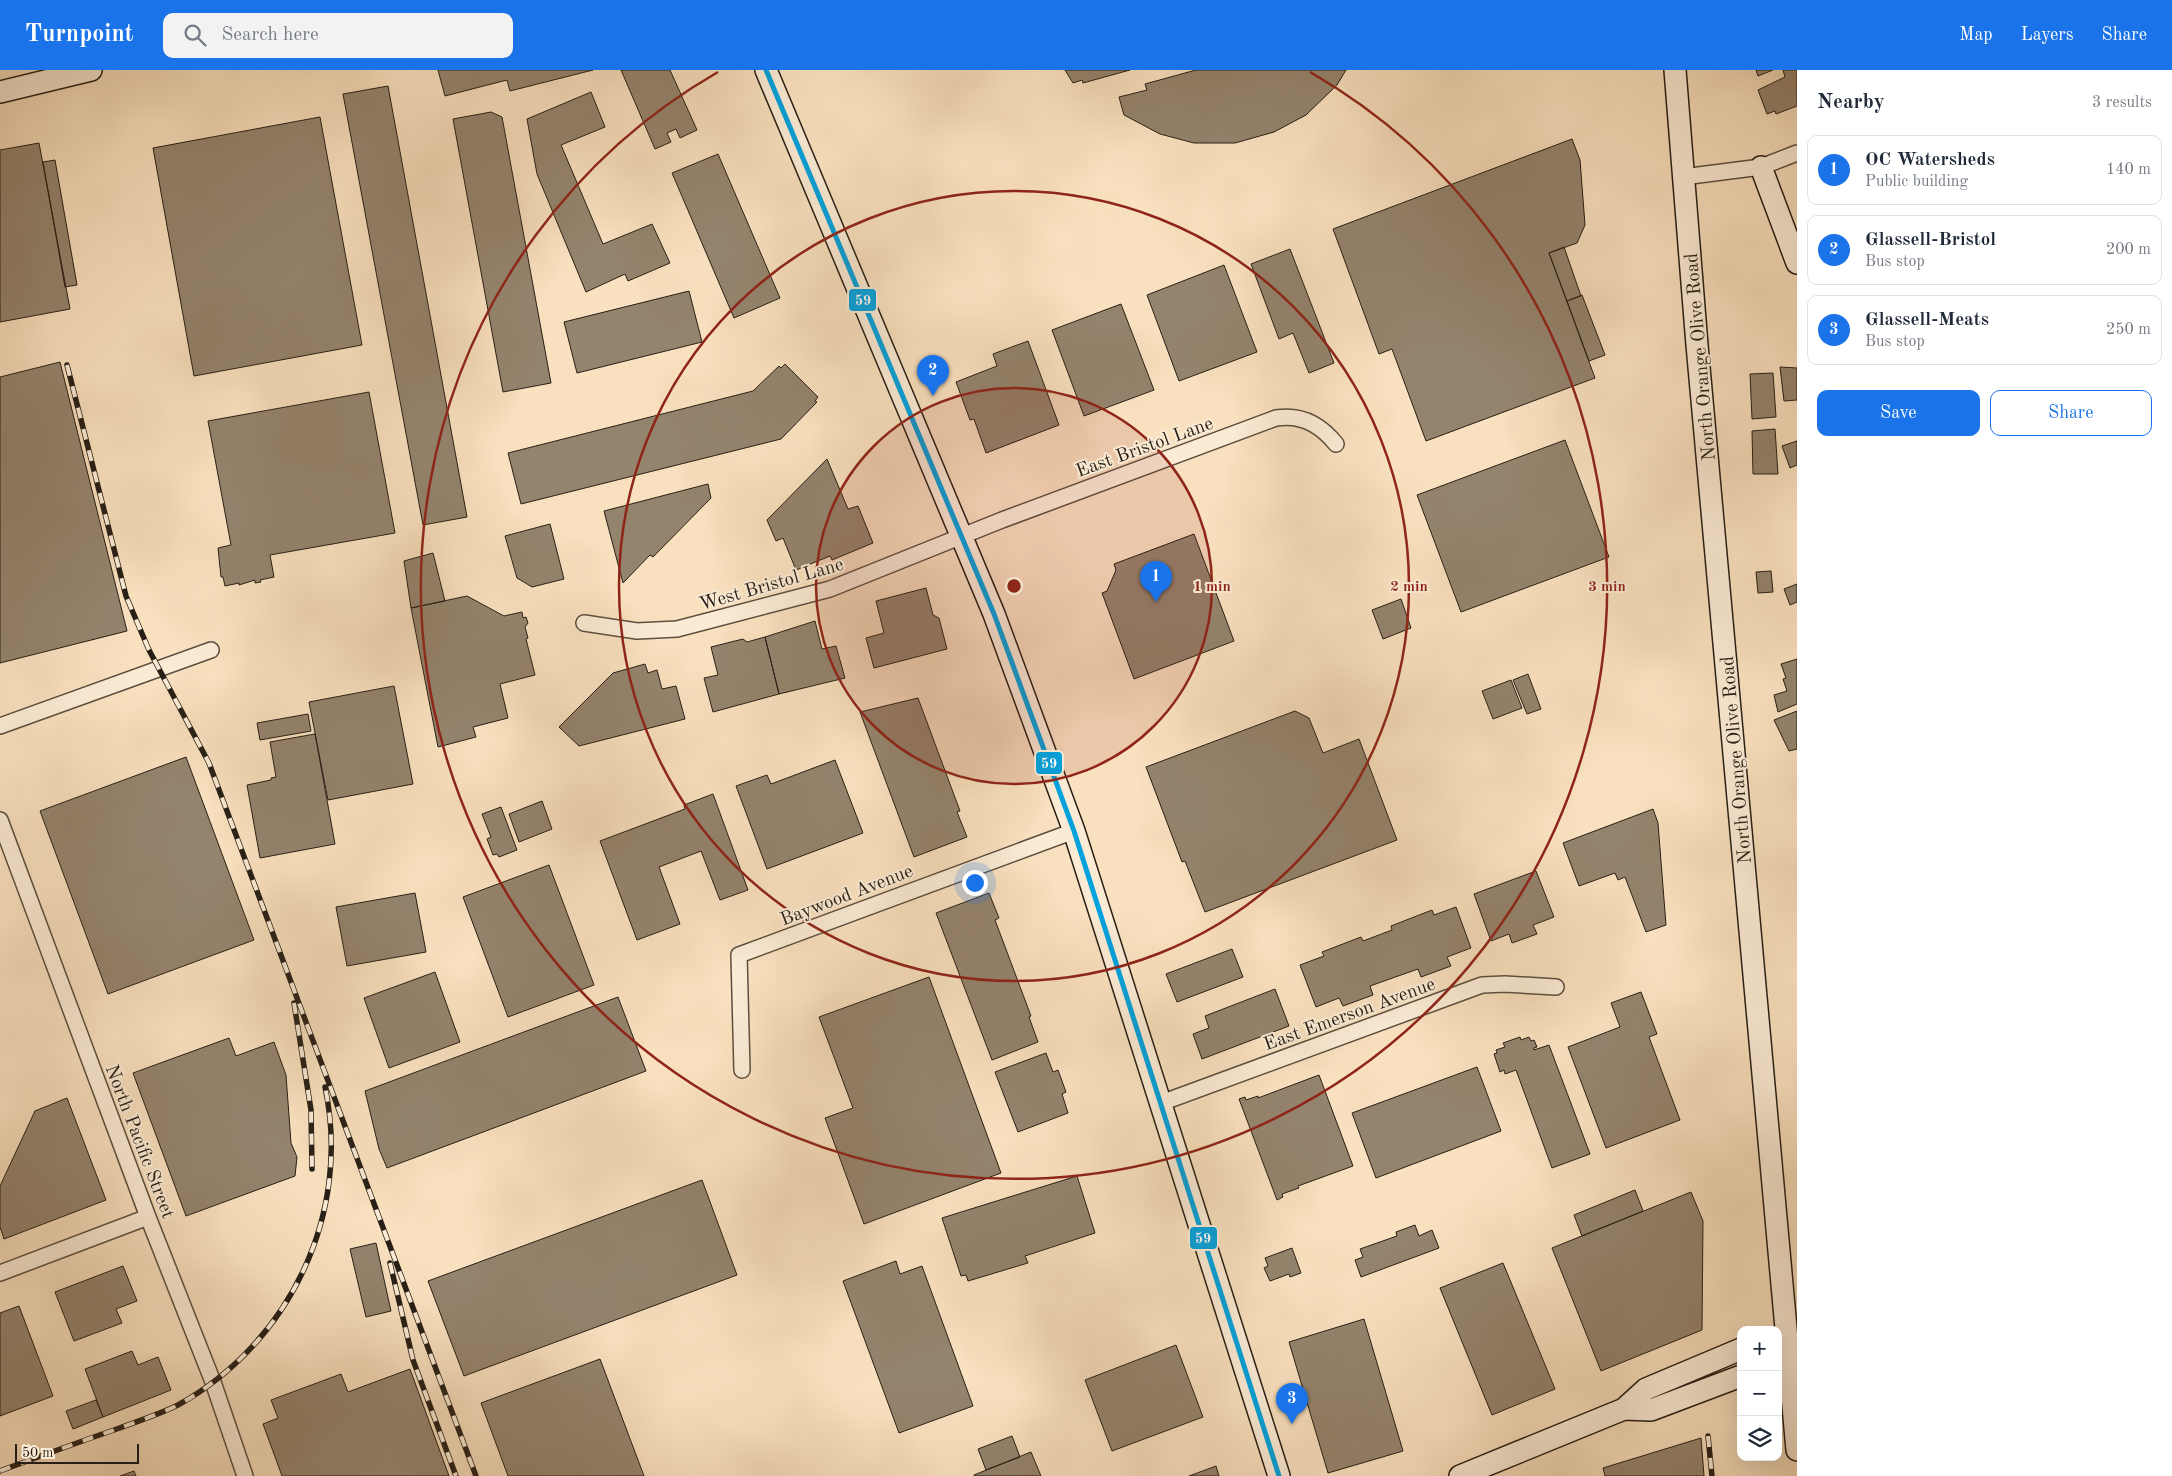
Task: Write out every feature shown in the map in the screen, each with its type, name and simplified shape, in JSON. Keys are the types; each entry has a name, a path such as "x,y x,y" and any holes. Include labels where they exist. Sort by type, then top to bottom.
{"street":[{"path":"0,92 91,70"},
{"path":"766,70 994,614 1074,830 1278,1476"},
{"name":"North Orange Olive Road","path":"1674,70 1785,1342 1797,1450"},
{"path":"1683,177 1761,167 1797,153"},
{"path":"1761,167 1797,262"},
{"name":"East Bristol Lane","path":"961,535 1276,418 1286,417 1312,422 1321,428 1336,444"},
{"name":"West Bristol Lane","path":"584,623 637,631 677,629 830,589 961,535"},
{"path":"0,726 211,650"},
{"name":"North Pacific Street","path":"0,820 148,1216 213,1382 245,1476"},
{"name":"Baywood Avenue","path":"742,1070 739,956 1074,830"},
{"name":"East Emerson Avenue","path":"1161,1103 1482,985 1556,987"},
{"path":"0,1273 148,1216"},
{"path":"1460,1476 1624,1409 1646,1389 1737,1351"},
{"path":"1624,1409 1651,1410 1737,1378"}],"building":[{"path":"438,70 593,70 510,91 507,80 445,96"},
{"path":"621,70 670,70 697,130 680,138 676,129 667,133 671,142 655,149"},
{"path":"1065,70 1130,70 1083,83 1082,80 1073,83"},
{"path":"1196,70 1346,70 1337,85 1306,115 1274,132 1235,143 1194,143 1160,134 1124,115 1119,97 1147,90 1145,84"},
{"path":"1756,70 1773,70 1758,76"},
{"path":"1783,70 1797,70 1797,106 1776,114 1775,111 1767,114 1758,90 1785,77"},
{"path":"388,86 467,517 423,525 343,94"},
{"path":"591,92 605,127 561,145 603,244 652,224 670,263 628,281 625,274 586,292 537,174 527,119"},
{"path":"491,112 502,117 551,383 503,392 453,119"},
{"path":"320,117 362,345 194,376 153,148"},
{"path":"1572,139 1580,160 1585,225 1577,243 1549,253 1595,378 1426,441 1392,349 1379,354 1333,229"},
{"path":"39,143 70,309 0,322 0,150"},
{"path":"718,154 780,298 734,318 672,173"},
{"path":"55,160 77,285 65,287 43,162"},
{"path":"1564,247 1581,296 1567,301 1549,253"},
{"path":"1290,249 1334,363 1309,373 1293,333 1279,339 1251,264"},
{"path":"1224,265 1257,352 1179,381 1147,295"},
{"path":"689,291 702,342 577,373 564,322"},
{"path":"1582,295 1605,355 1589,361 1567,301"},
{"path":"1121,304 1154,390 1084,416 1052,330"},
{"path":"1028,341 1059,425 986,453 974,419 970,420 956,382 997,366 993,354"},
{"path":"60,362 127,631 0,663 0,377"},
{"path":"785,364 818,397 815,401 817,402 781,439 521,504 508,453 753,391 779,366 781,368"},
{"path":"1780,367 1797,368 1797,400 1784,401"},
{"path":"1773,373 1776,417 1752,419 1750,374"},
{"path":"369,392 395,533 270,555 274,577 260,580 261,582 255,583 255,580 239,585 239,583 225,586 223,577 221,577 218,548 231,545 208,421"},
{"path":"1775,429 1778,474 1753,474 1752,431"},
{"path":"1565,440 1609,557 1461,612 1417,495"},
{"path":"1797,441 1797,465 1790,468 1782,446"},
{"path":"827,459 848,509 858,506 873,543 832,560 830,556 796,570 783,538 776,541 767,520"},
{"path":"708,484 711,498 653,557 650,555 623,583 604,511"},
{"path":"550,524 564,579 532,587 517,578 505,536"},
{"path":"1194,534 1234,641 1134,679 1102,593 1107,591 1116,570 1114,564"},
{"path":"433,553 445,601 411,608 404,561"},
{"path":"1771,571 1773,592 1758,593 1756,572"},
{"path":"1797,584 1797,602 1790,605 1784,589"},
{"path":"926,588 933,615 939,618 947,649 874,668 866,638 884,633 876,601"},
{"path":"467,596 504,616 522,612 523,618 526,617 528,623 525,627 528,638 526,639 535,675 500,684 508,718 473,727 476,737 438,747 411,608"},
{"path":"1401,599 1411,628 1383,639 1372,610"},
{"path":"815,621 822,649 836,646 845,678 779,694 765,637"},
{"path":"765,637 779,694 713,712 704,678 718,675 711,647 743,639 747,642"},
{"path":"1797,659 1797,704 1778,712 1774,695 1787,691 1783,679 1786,678 1781,664"},
{"path":"645,664 648,673 657,670 662,689 676,686 685,719 579,746 559,727 613,673"},
{"path":"1528,674 1541,709 1527,714 1513,680"},
{"path":"1511,680 1522,708 1493,719 1482,691"},
{"path":"394,686 413,784 328,800 309,702"},
{"path":"918,698 960,811 957,812 967,837 914,857 860,712"},
{"path":"1295,711 1309,718 1323,753 1359,739 1397,840 1205,912 1185,861 1182,862 1146,767"},
{"path":"1797,711 1797,749 1789,751 1774,720"},
{"path":"308,714 311,731 260,740 257,723"},
{"path":"315,734 335,844 260,858 247,785 271,780 271,778 276,777 270,742"},
{"path":"186,757 254,940 108,994 40,811"},
{"path":"835,760 863,833 767,869 736,786 767,775 771,784"},
{"path":"713,794 748,890 720,900 701,851 659,867 680,924 637,940 600,841 685,809 684,805"},
{"path":"542,801 552,829 519,842 509,814"},
{"path":"501,807 517,850 499,857 497,854 493,855 487,839 491,837 482,814"},
{"path":"1653,809 1658,823 1666,925 1646,932 1625,877 1618,880 1615,873 1579,886 1563,843"},
{"path":"549,865 594,985 508,1017 463,897"},
{"path":"1536,871 1554,917 1533,925 1537,934 1512,943 1509,934 1491,941 1474,894"},
{"path":"415,893 426,952 347,966 336,907"},
{"path":"989,893 999,918 995,920 1031,1016 1029,1017 1038,1042 992,1060 936,913"},
{"path":"1456,907 1471,948 1447,957 1451,966 1421,977 1418,969 1370,986 1373,995 1343,1006 1339,998 1316,1007 1300,965 1324,956 1322,952 1361,937 1363,941 1392,930 1391,926 1432,910 1434,915"},
{"path":"1232,949 1243,977 1177,1002 1166,974"},
{"path":"435,972 460,1042 389,1068 364,998"},
{"path":"929,977 1001,1173 864,1224 825,1118 853,1108 819,1017"},
{"path":"1275,989 1289,1026 1202,1059 1193,1034 1209,1028 1205,1016"},
{"path":"1641,992 1657,1034 1649,1037 1680,1120 1606,1148 1568,1047 1620,1027 1611,1003"},
{"path":"618,997 646,1071 387,1168 379,1149 365,1091"},
{"path":"1520,1037 1521,1040 1529,1037 1531,1041 1534,1040 1537,1047 1534,1050 1549,1045 1590,1154 1552,1168 1516,1070 1505,1074 1504,1070 1500,1072 1494,1054 1497,1053 1496,1050 1505,1047 1503,1043"},
{"path":"229,1038 236,1056 274,1042 286,1075 291,1143 297,1157 295,1176 186,1216 133,1073"},
{"path":"1046,1053 1053,1072 1058,1070 1066,1092 1062,1094 1068,1113 1018,1132 995,1072"},
{"path":"1477,1067 1501,1131 1376,1178 1352,1113"},
{"path":"1319,1075 1353,1166 1298,1186 1299,1188 1282,1194 1283,1197 1277,1200 1239,1099 1245,1097 1246,1100 1258,1096 1258,1098"},
{"path":"67,1098 106,1200 4,1239 0,1227 0,1186 35,1111"},
{"path":"1077,1176 1095,1233 1025,1256 1028,1263 968,1281 966,1275 961,1276 942,1218"},
{"path":"702,1180 737,1275 464,1376 428,1281"},
{"path":"1635,1190 1643,1211 1582,1236 1574,1215"},
{"path":"1691,1192 1703,1221 1702,1330 1601,1371 1552,1248"},
{"path":"1415,1225 1419,1236 1432,1230 1439,1248 1361,1277 1355,1260 1363,1257 1360,1249 1397,1236 1396,1232"},
{"path":"376,1243 391,1311 366,1317 350,1249"},
{"path":"1292,1248 1301,1273 1290,1277 1289,1274 1270,1281 1264,1268 1268,1266 1265,1258"},
{"path":"896,1261 900,1274 922,1266 973,1406 899,1433 843,1281"},
{"path":"1503,1263 1555,1389 1492,1415 1440,1288"},
{"path":"123,1266 137,1301 116,1309 122,1323 74,1341 55,1292"},
{"path":"19,1306 53,1396 0,1416 0,1313"},
{"path":"1364,1319 1403,1451 1328,1473 1289,1342"},
{"path":"1176,1345 1203,1417 1112,1451 1085,1380"},
{"path":"132,1351 138,1365 158,1357 171,1390 103,1417 85,1369"},
{"path":"600,1359 644,1476 508,1476 481,1403"},
{"path":"410,1369 449,1476 282,1476 263,1424 278,1418 271,1400 341,1374 348,1392"},
{"path":"96,1400 103,1417 73,1429 66,1411"},
{"path":"1012,1436 1020,1457 986,1470 978,1449"},
{"path":"1701,1438 1704,1476 1605,1476 1603,1468"},
{"path":"1031,1452 1041,1476 974,1476 974,1475"},
{"path":"1216,1466 1219,1476 1189,1476"},
{"path":"134,1471 136,1476 120,1476"}],"railway":[{"path":"67,365 126,596 149,650 209,763 476,1476"},
{"path":"294,1003 311,1110 312,1169"},
{"path":"0,1471 178,1405 218,1379 252,1347 281,1310 304,1270 320,1227 329,1181 331,1134 325,1087"},
{"path":"390,1263 413,1360 456,1476"},
{"path":"1708,1436 1712,1476"}],"transit line":[{"name":"59","path":"766,70 994,614 1074,831 1279,1476"}],"place":[{"name":"Glassell-Bristol","path":"933,396"},
{"name":"OC Watersheds","path":"1156,602"},
{"name":"Glassell-Meats","path":"1292,1424"}]}
